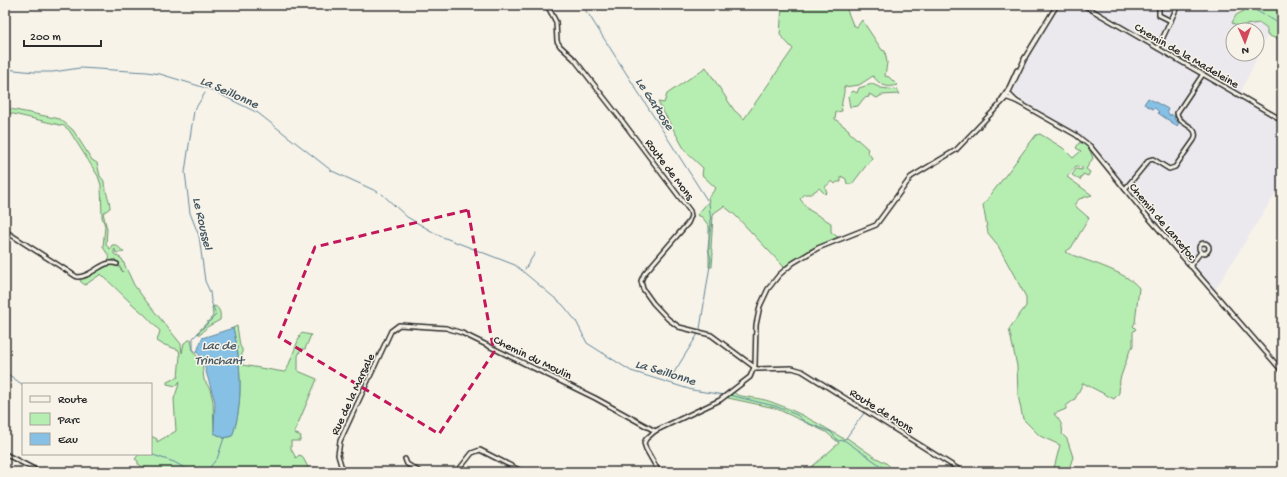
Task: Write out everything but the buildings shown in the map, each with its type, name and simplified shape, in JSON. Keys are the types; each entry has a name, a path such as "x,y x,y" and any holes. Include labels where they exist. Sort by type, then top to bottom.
{"street":[{"name":"Route de Mons","path":"547,5 556,22 560,46 574,59 690,211 691,216 688,223 642,278 643,289 661,312 676,326 711,335 754,367 760,369 792,368 802,371 963,472"},
{"path":"659,472 644,443 648,436 655,431 720,399 750,377 754,367 756,324 760,306 768,289 779,275 793,263 818,248 876,225 911,177 956,150 993,112 1008,93 1025,58 1057,5"},
{"name":"Chemin de la Madeleine","path":"1083,5 1282,120"},
{"path":"1159,5 1159,15 1171,21"},
{"path":"1158,48 1177,7 1170,5"},
{"path":"1125,189 1147,160 1153,159 1166,168 1173,168 1190,145 1195,133 1179,119 1177,113 1202,74"},
{"name":"Chemin de Lancefoc","path":"1008,93 1016,101"},
{"name":"Chemin de Lancefoc","path":"1005,97 1016,101 1088,144 1190,266 1282,370"},
{"path":"5,231 77,277 87,276 108,263 117,264"},
{"path":"1190,266 1201,252"},
{"name":"Chemin du Moulin","path":"395,327 402,325 442,328 462,333 588,394 655,431"},
{"name":"Rue de la Marsale","path":"343,472 339,458 339,445 395,327"},
{"path":"458,472 472,453 480,450 523,472"},
{"path":"5,454 40,472"},
{"path":"405,459 407,464 420,472"}],"highlighted area":[{"path":"468,210 494,352 439,434 279,337 315,247"}],"shaded area":[{"path":"1061,5 1222,5 1236,11 1232,22 1225,22 1225,62 1255,62 1239,96 1282,122 1282,183 1215,290 1155,221 1091,142 1014,95 1013,91 1027,60"},
{"path":"1265,28 1267,29 1268,34 1265,40"}],"green space":[{"path":"782,5 845,5 853,25 857,27 862,20 882,50 885,51 887,63 885,76 889,77 897,85 883,85 873,76 859,85 844,87 842,111 836,112 835,119 849,130 849,132 868,149 867,151 872,158 852,184 847,184 846,179 841,176 841,182 837,182 835,184 832,181 825,187 827,192 825,194 819,188 811,194 805,194 800,199 809,210 831,223 831,232 838,237 811,249 784,267 735,215 724,206 714,213 713,216 711,248 713,253 712,267 709,267 709,226 702,217 697,215 709,201 708,198 716,188 702,175 703,168 686,152 658,102 664,103 667,94 706,67 734,110 744,119 793,49 780,35"},
{"path":"1236,5 1282,5 1282,41 1267,35 1265,22 1232,22 1236,15 1244,11"},
{"path":"872,84 881,88 897,90 900,94 882,95 877,98 869,94 869,97 864,98 858,106 850,107 848,96 853,91 857,93 859,88"},
{"path":"5,108 60,119 73,130 92,160 97,163 100,176 104,181 110,204 110,208 103,213 107,229 106,245 110,249 112,245 116,245 124,252 116,253 115,249 114,254 122,259 134,285 181,344 182,353 184,343 191,339 193,351 202,363 204,380 210,389 213,401 214,433 224,438 232,436 236,424 240,397 240,383 238,354 233,328 237,326 240,346 242,349 242,365 284,372 286,372 301,333 311,335 305,349 301,349 298,356 298,371 317,379 294,433 301,436 300,441 291,441 291,449 296,458 299,455 302,456 310,471 315,467 316,472 152,472 138,464 138,461 135,459 138,455 152,455 152,436 157,439 157,442 176,431 174,399 180,381 176,386 167,384 167,382 178,377 180,356 179,350 157,341 160,331 101,274 85,285 80,281 81,278 86,278 111,263 117,265 123,272 115,259 108,262 107,261 110,258 103,247 105,226 102,217 101,185 98,176 69,130 64,126 5,112"},
{"path":"1040,134 1063,148 1073,158 1081,151 1076,148 1079,143 1083,142 1089,148 1093,158 1086,169 1090,172 1088,176 1083,174 1080,180 1072,175 1076,169 1082,170 1082,167 1076,166 1067,177 1092,195 1079,199 1074,205 1089,218 1071,248 1065,252 1125,276 1139,288 1135,323 1133,326 1136,329 1133,332 1133,346 1130,350 1120,379 1119,393 1114,399 1083,383 1075,399 1066,406 1066,409 1054,414 1061,423 1062,434 1067,439 1073,457 1068,472 1053,472 1060,445 1040,436 1023,419 1018,395 1017,366 1009,329 1026,306 1026,297 997,244 988,233 983,205 1036,135"},
{"path":"215,306 220,312 220,320 207,327 201,334 198,334 198,332 213,316 212,307"},
{"path":"734,392 737,395 770,401 801,415 844,439 847,438 886,463 896,472 806,472 839,443 826,432 775,408 728,398"}],"water":[{"path":"1148,98 1168,109 1167,111 1170,116 1171,114 1175,117 1174,119 1179,123 1177,126 1158,113 1159,112 1155,108 1153,109 1144,104"},
{"name":"Lac de Trinchant","path":"233,328 238,354 240,397 236,424 232,436 224,438 214,433 215,402 202,358 197,352 202,338"}],"waterway":[{"name":"Le Garbose","path":"583,5 587,13"},
{"path":"1246,5 1282,25"},
{"name":"Le Garbose","path":"589,15 707,200"},
{"name":"La Seillonne","path":"5,69 53,72 80,68 147,72 160,74 209,89 258,113 332,171 378,192"},
{"name":"Le Roussel","path":"205,93 194,111 185,172 190,213 199,236 205,281 210,292 211,301 215,312"},
{"name":"La Seillonne","path":"382,194 407,217 440,236 515,265 563,305 576,321 587,343 631,371 692,390 724,395"},
{"name":"Le Garbose","path":"700,329 711,259 708,248 711,224 709,202"},
{"path":"525,269 535,253"},
{"path":"197,352 193,350 193,338 216,315"},
{"name":"Le Garbose","path":"670,379 698,334"},
{"path":"5,372 22,384"},
{"name":"La Seillonne","path":"729,395 775,406 797,415 805,422 831,432 838,441 844,440 890,472"},
{"path":"846,438 864,413"},
{"path":"217,459 224,438"},
{"path":"152,455 174,462 192,472"},
{"path":"206,472 215,461"}]}
